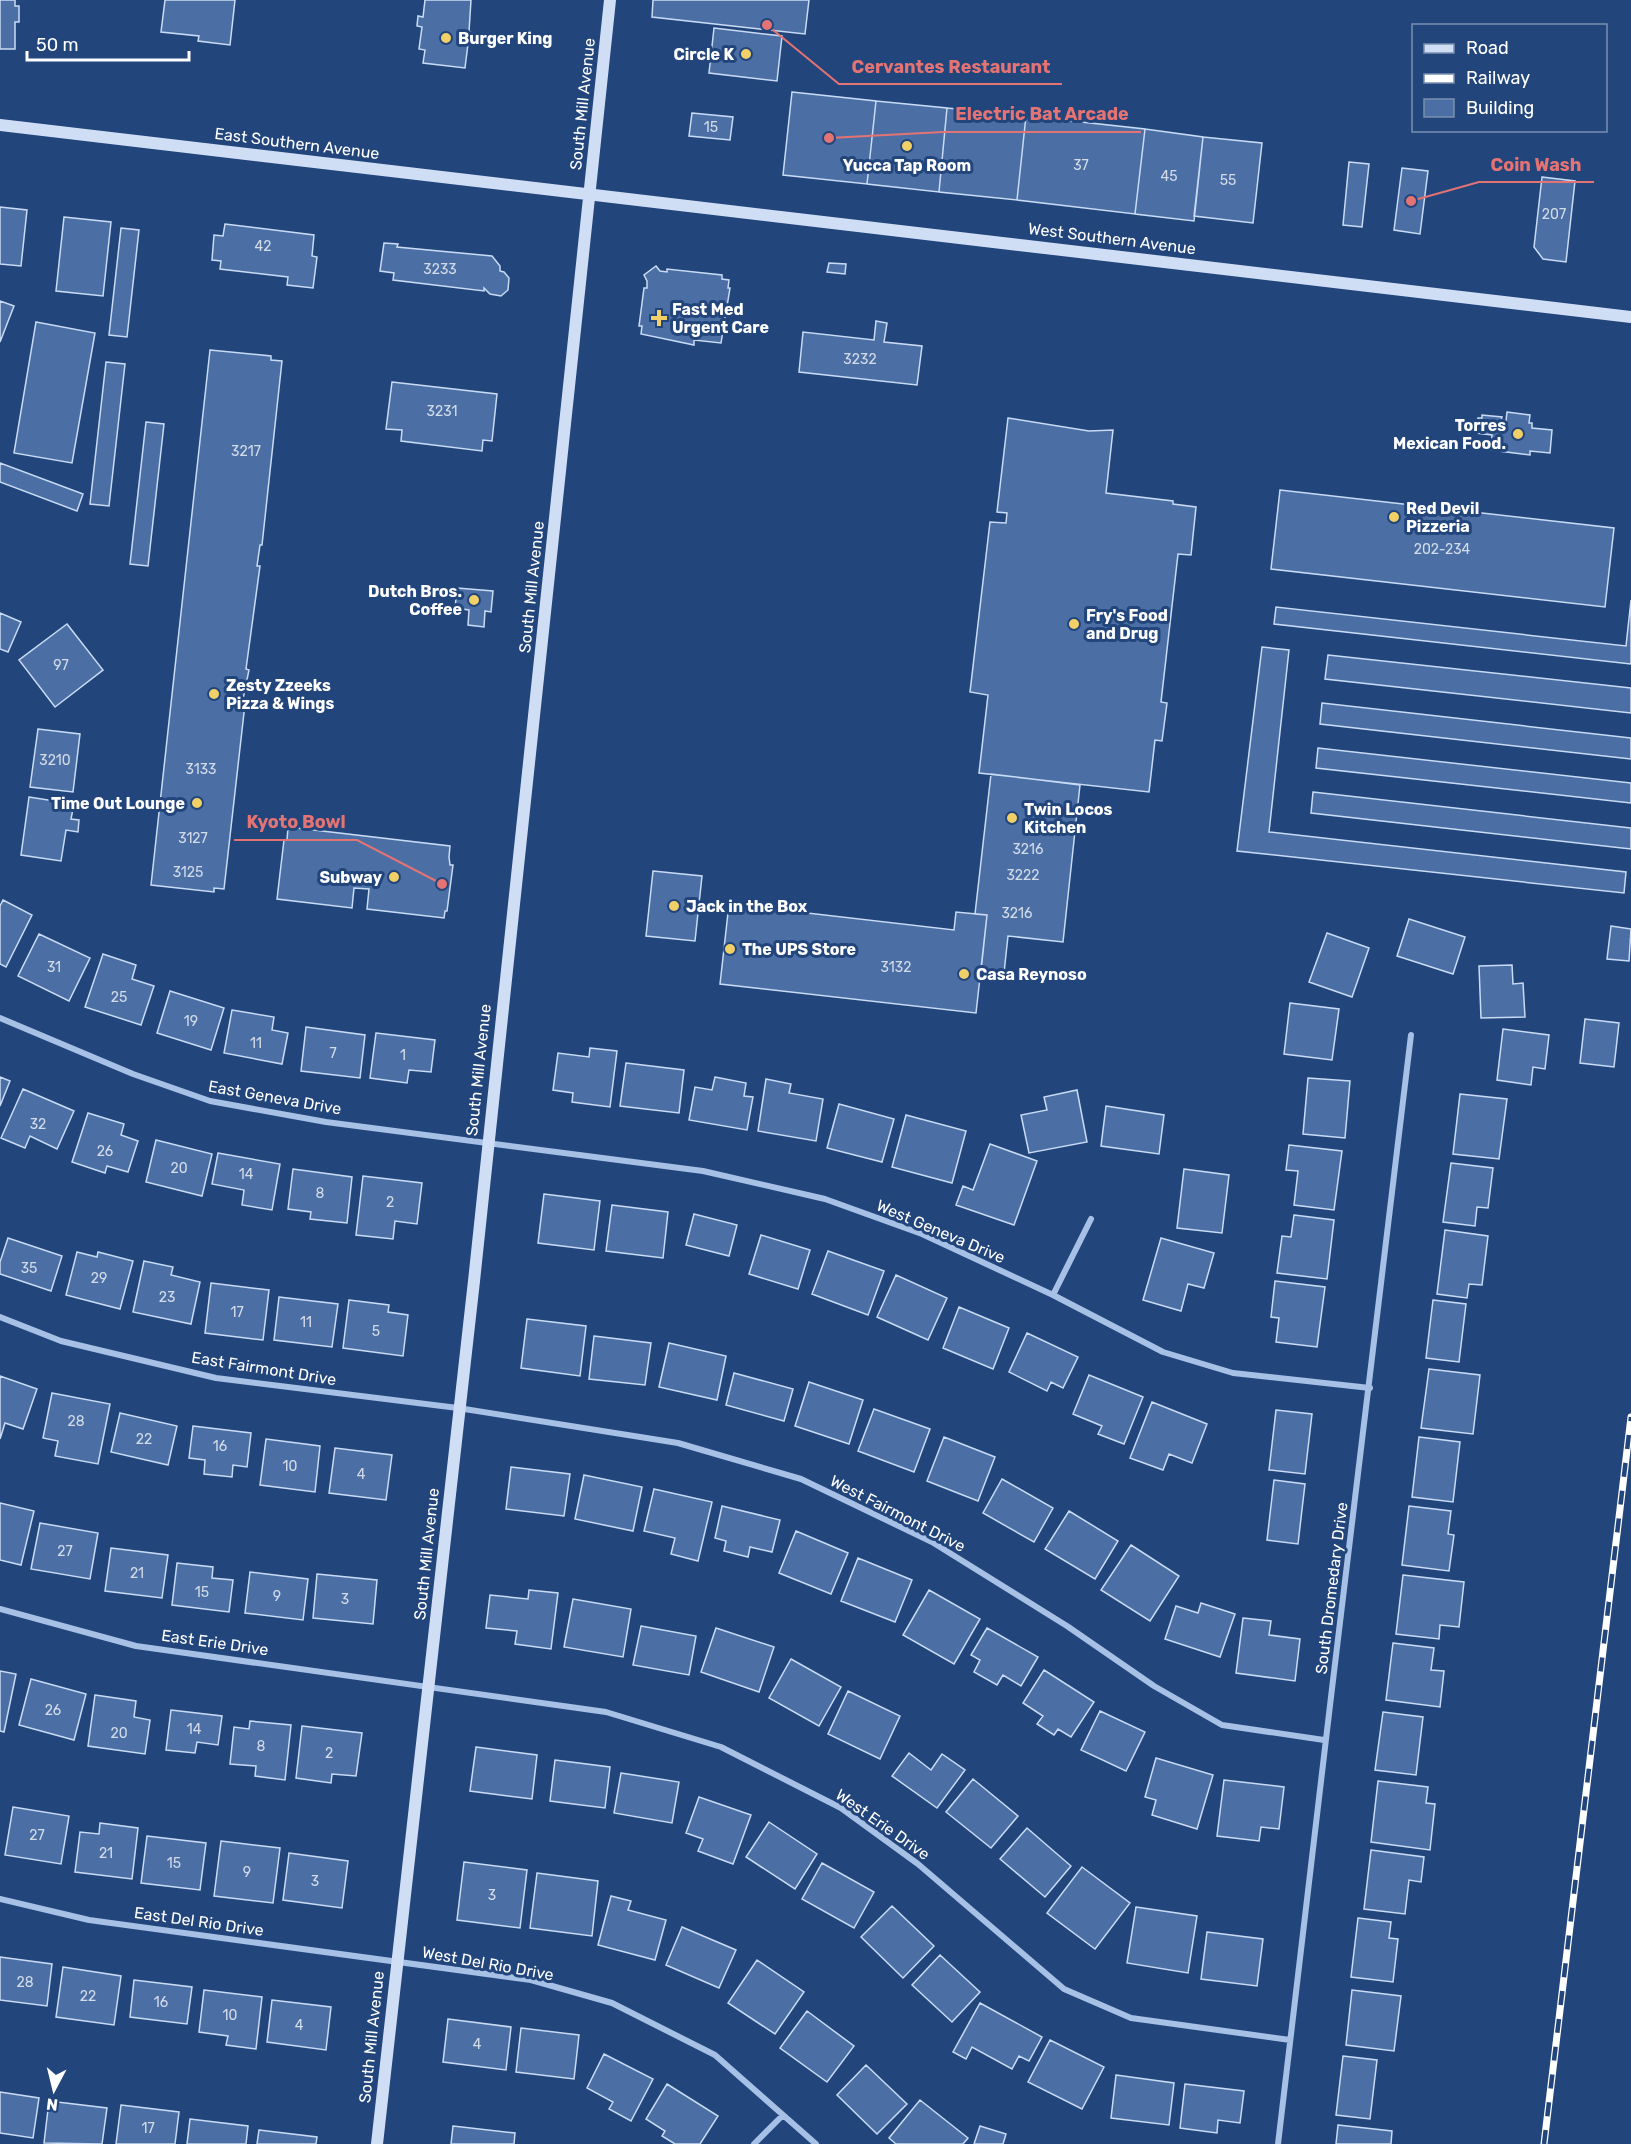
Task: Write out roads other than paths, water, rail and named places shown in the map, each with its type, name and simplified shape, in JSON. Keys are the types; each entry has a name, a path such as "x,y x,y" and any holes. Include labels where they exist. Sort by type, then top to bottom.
{"main road":[{"name":"South Mill Avenue","path":"376,2144 395,1961 429,1685 610,0"},
{"name":"East Southern Avenue","path":"0,125 590,193"},
{"name":"West Southern Avenue","path":"590,193 1631,316"}],"street":[{"name":"East Geneva Drive","path":"0,1018 133,1074 210,1101 326,1122 487,1141"},
{"name":"South Dromedary Drive","path":"1278,2144 1324,1740 1370,1388 1411,1035"},
{"name":"West Geneva Drive","path":"487,1141 703,1171 825,1199 922,1234 1053,1295 1163,1352 1223,1370 1370,1388"},
{"path":"1053,1295 1091,1219"},
{"name":"East Fairmont Drive","path":"0,1317 62,1341 216,1378 458,1408"},
{"name":"West Fairmont Drive","path":"458,1408 678,1443 801,1479 932,1542 1067,1626 1154,1686 1222,1725 1324,1740"},
{"name":"East Erie Drive","path":"0,1609 136,1646 429,1685"},
{"name":"West Erie Drive","path":"429,1685 606,1712 721,1747 841,1808 918,1864 1064,1989 1131,2018 1290,2040"},
{"name":"East Del Rio Drive","path":"0,1899 89,1920 395,1961"},
{"name":"West Del Rio Drive","path":"395,1961 531,1980 612,2003 715,2055 816,2144"},
{"path":"754,2144 783,2115"}],"railway":[{"path":"1544,2144 1631,1417"}],"place":[{"name":"Cervantes Restaurant","path":"767,25"},
{"name":"Burger King","path":"446,38"},
{"name":"Circle K","path":"746,54"},
{"name":"Electric Bat Arcade","path":"829,138"},
{"name":"Yucca Tap Room","path":"907,146"},
{"name":"Coin Wash","path":"1411,201"},
{"name":"Fast Med Urgent Care","path":"659,318"},
{"name":"Torres Mexican Food.","path":"1518,434"},
{"name":"Red Devil Pizzeria","path":"1394,517"},
{"name":"Dutch Bros. Coffee","path":"474,600"},
{"name":"Fry's Food and Drug","path":"1074,624"},
{"name":"Zesty Zzeeks Pizza & Wings","path":"214,694"},
{"name":"Time Out Lounge","path":"197,803"},
{"name":"Twin Locos Kitchen","path":"1012,818"},
{"name":"Subway","path":"394,877"},
{"name":"Kyoto Bowl","path":"442,884"},
{"name":"Jack in the Box","path":"674,906"},
{"name":"The UPS Store","path":"730,949"},
{"name":"Casa Reynoso","path":"964,974"}]}
